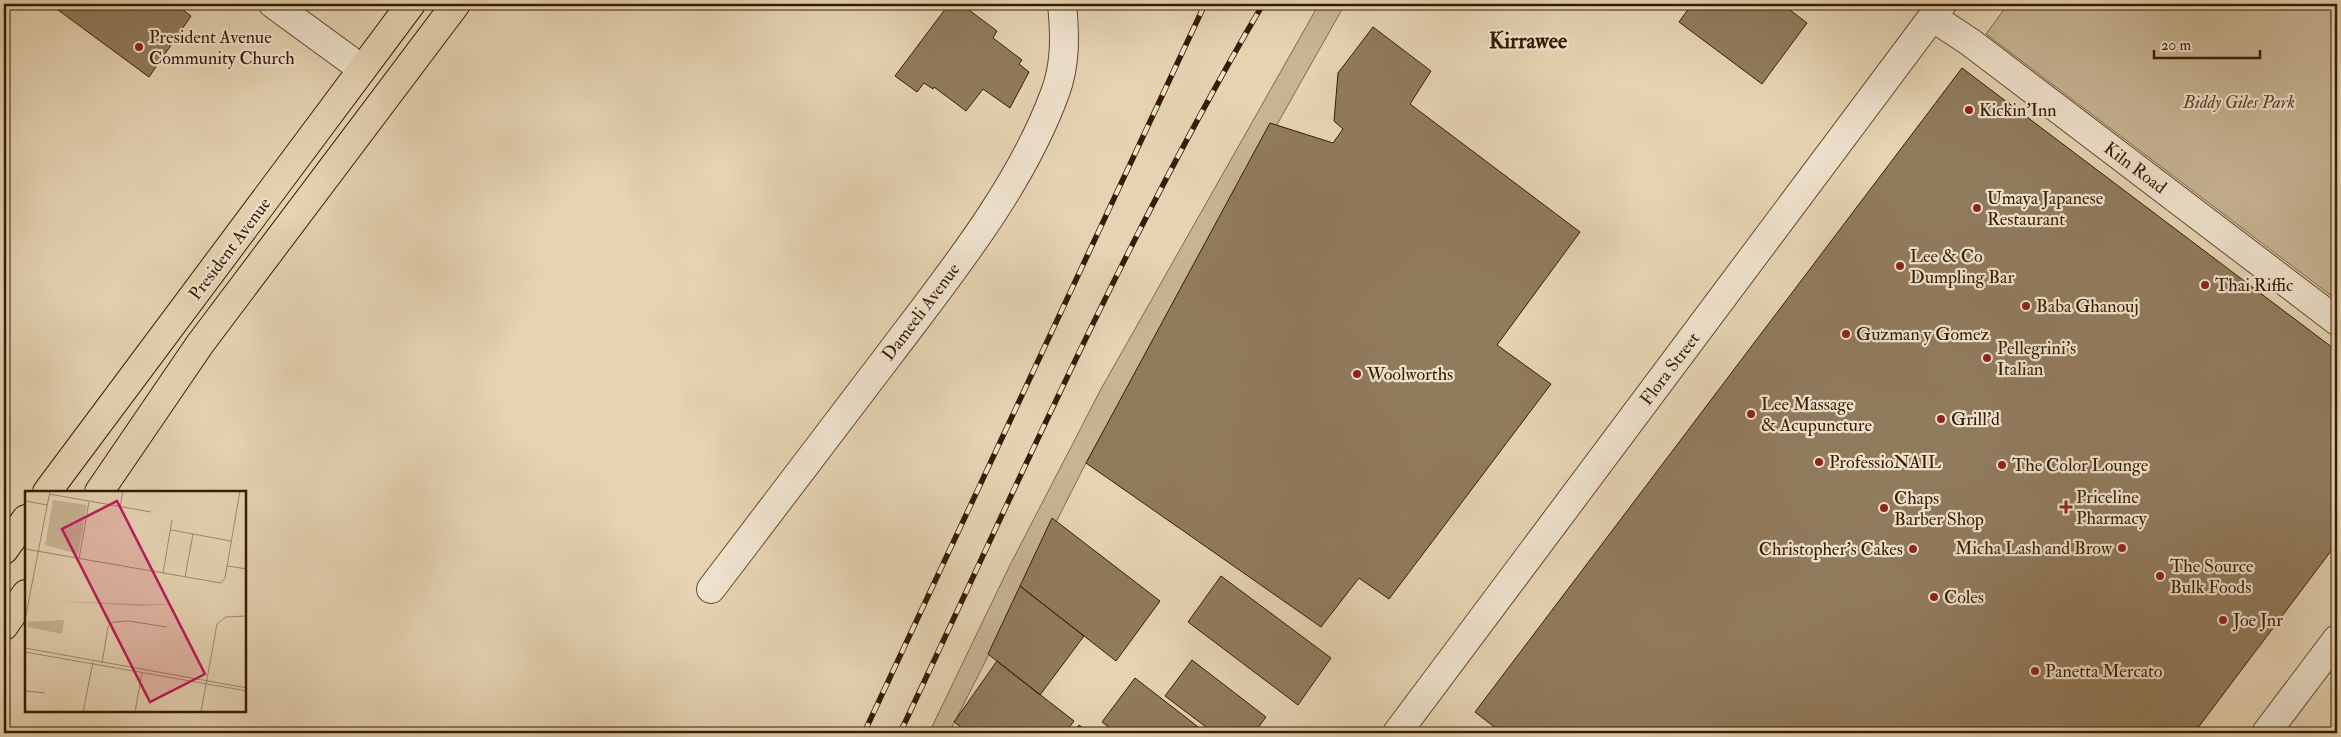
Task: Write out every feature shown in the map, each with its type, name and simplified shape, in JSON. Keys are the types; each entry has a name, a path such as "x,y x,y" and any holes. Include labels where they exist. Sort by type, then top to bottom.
{"main road":[{"name":"President Avenue","path":"48,491 411,4"},
{"name":"President Avenue","path":"100,491 200,344 456,4"},
{"path":"4,550 25,520"},
{"path":"4,626 25,595"}],"street":[{"path":"273,4 362,70"},
{"name":"Dameeli Avenue","path":"711,589 960,260 1023,161 1044,119 1055,92 1061,70 1065,36 1062,4"},
{"name":"Kiln Road","path":"1937,10 1970,42 2337,321"},
{"name":"Flora Street","path":"1397,733 1937,10"},
{"path":"2266,733 2337,639"}],"green space":[{"path":"1319,4 1345,4 1086,463 949,733 929,733 1008,569 1101,389"},
{"name":"Biddy Giles Park","path":"2008,4 2337,4 2337,300 1986,34"}],"building":[{"name":"President Avenue Community Church","path":"50,4 175,4 191,16 149,77"},
{"path":"949,4 961,4 997,31 993,38 1022,60 1019,64 1029,72 1010,108 983,89 966,111 934,87 933,89 924,83 917,92 895,76"},
{"path":"1692,4 1782,4 1807,23 1762,84 1679,22"},
{"path":"1373,27 1431,71 1410,104 1580,232 1497,345 1551,384 1389,599 1359,578 1321,627 1086,463 1270,123 1333,143 1343,129 1334,121 1338,73"},
{"path":"1962,68 2337,351 2337,543 2194,733 1502,733 1475,712"},
{"path":"1052,518 1160,601 1116,661 1020,586"},
{"path":"1221,576 1331,658 1298,705 1188,622"},
{"path":"1020,586 1084,636 1040,695 988,654"},
{"path":"1192,660 1266,717 1254,733 1214,733 1165,696"},
{"path":"997,661 1074,721 1065,733 969,733 954,722"},
{"path":"1135,678 1206,733 1117,733 1102,722"},
{"path":"1079,725 1089,733 1073,733"}],"railway":[{"path":"864,733 1205,4"},
{"path":"900,733 1029,456 1118,273 1164,182 1263,4"}],"place":[{"name":"President Avenue Community Church","path":"139,47"},
{"name":"Kickin'Inn","path":"1969,110"},
{"name":"Umaya Japanese Restaurant","path":"1977,208"},
{"name":"Lee & Co Dumpling Bar","path":"1900,266"},
{"name":"Thai Riffic","path":"2205,285"},
{"name":"Baba Ghanouj","path":"2026,306"},
{"name":"Guzman y Gomez","path":"1846,334"},
{"name":"Pellegrini's Italian","path":"1987,358"},
{"name":"Woolworths","path":"1357,374"},
{"name":"Lee Massage & Acupuncture","path":"1751,414"},
{"name":"Grill'd","path":"1941,419"},
{"name":"ProfessioNAIL","path":"1819,462"},
{"name":"The Color Lounge","path":"2002,465"},
{"name":"Priceline Pharmacy","path":"2066,507"},
{"name":"Chaps Barber Shop","path":"1884,508"},
{"name":"Micha Lash and Brow","path":"2122,548"},
{"name":"Christopher's Cakes","path":"1913,549"},
{"name":"The Source Bulk Foods","path":"2160,576"},
{"name":"Coles","path":"1934,597"},
{"name":"Joe Jnr","path":"2223,620"},
{"name":"Panetta Mercato","path":"2035,671"}],"district":[{"name":"Kirrawee","path":"1528,41"}]}
